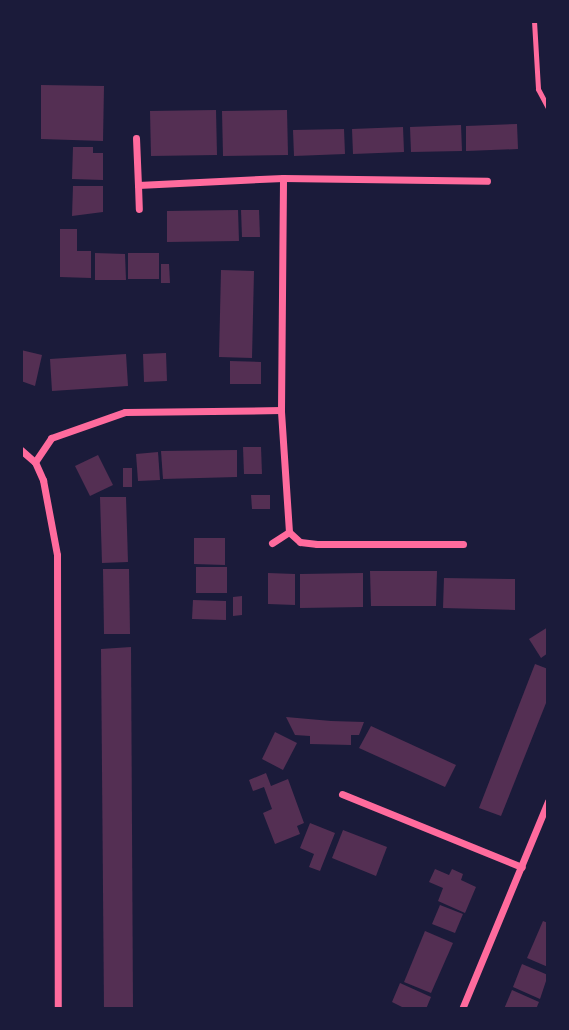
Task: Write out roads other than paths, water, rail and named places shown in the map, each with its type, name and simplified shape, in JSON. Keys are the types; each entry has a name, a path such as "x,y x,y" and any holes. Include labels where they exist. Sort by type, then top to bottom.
{"street":[{"path":"136,138 139,209"},
{"path":"138,185 283,178 487,181"},
{"path":"283,178 281,410 289,532 300,542 317,544 463,544"},
{"path":"35,462 51,438 125,412 281,410"},
{"path":"21,450 35,462 49,500 57,555 58,1009"},
{"path":"272,543 289,532"},
{"path":"342,794 522,867"},
{"path":"462,1009 548,801"}],"lane":[{"path":"534,21 538,89 548,108"}]}
